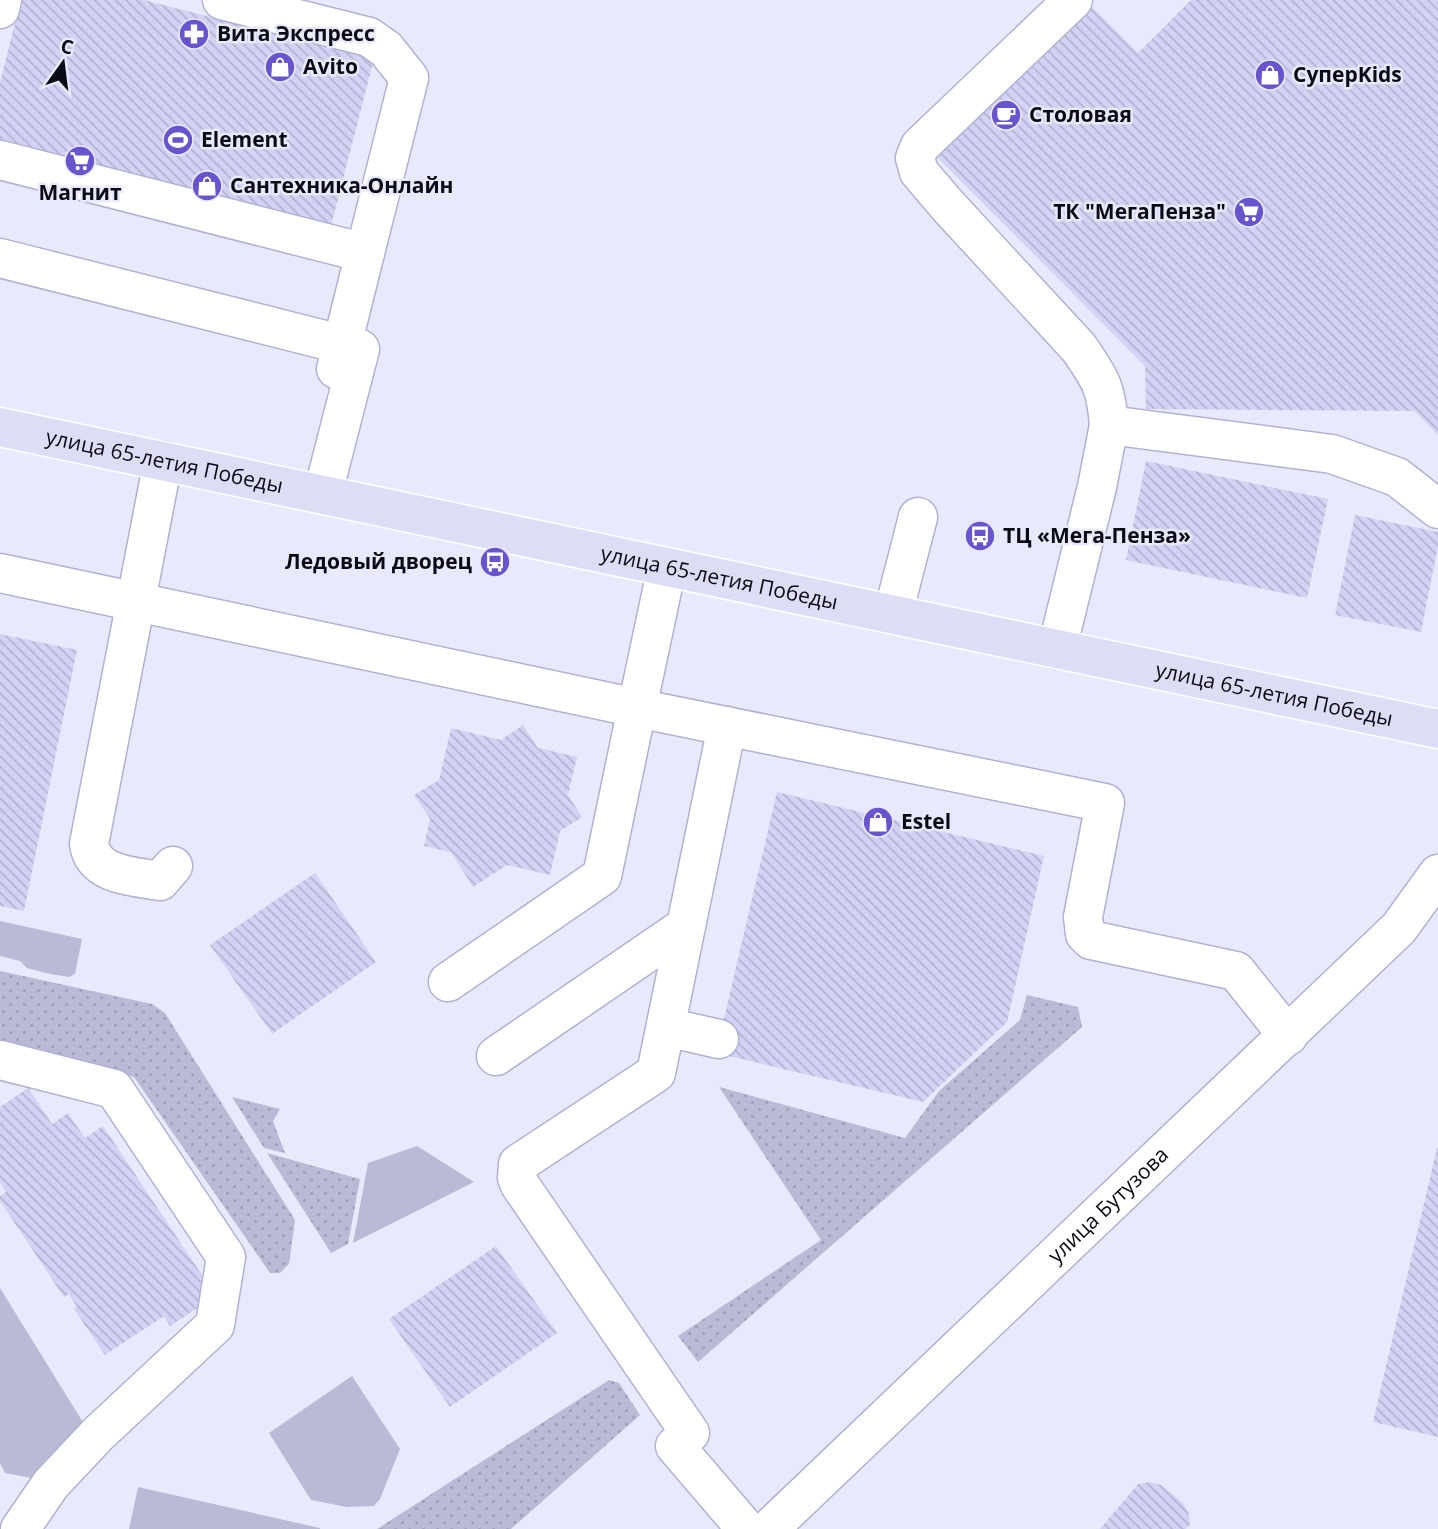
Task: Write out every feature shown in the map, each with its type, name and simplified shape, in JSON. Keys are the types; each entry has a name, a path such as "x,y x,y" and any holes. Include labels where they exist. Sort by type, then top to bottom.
{"main road":[{"name":"улица 65-летия Победы","path":"0,427 1438,729"}],"street":[{"path":"0,9 2,0"},
{"path":"222,0 369,37 386,49 409,78 342,344 314,492"},
{"path":"1056,649 1097,487 1109,425 1106,393 1084,356 948,206 919,172 915,158 920,146 1073,0"},
{"path":"12,156 365,253"},
{"path":"0,258 342,344"},
{"path":"1109,425 1332,454 1397,477 1438,509"},
{"path":"163,461 89,844 95,860 105,870 160,881 173,866"},
{"path":"893,614 918,517"},
{"path":"448,982 602,876 667,567"},
{"path":"0,573 637,708 1105,803 1083,917 1085,934 1091,940 1236,971 1288,1036"},
{"path":"727,726 656,1073 519,1164 517,1178 682,1439 746,1529"},
{"name":"улица Бутузова","path":"769,1529 1399,928 1438,874"},
{"path":"496,1056 686,926"},
{"path":"666,1027 719,1038"},
{"path":"0,1060 114,1089 226,1257 215,1325 98,1434 51,1484 20,1529"}],"shaded area":[{"path":"0,921 82,939 75,974 69,977 50,974 27,968 20,961 0,956"},
{"path":"0,971 152,1004 165,1013 295,1220 289,1264 280,1273 270,1273 134,1077 0,1045"},
{"path":"1027,995 1078,1007 1082,1027 698,1362 678,1336 821,1240 719,1087 905,1138 939,1091 1020,1020"},
{"path":"232,1097 280,1109 273,1121 285,1153 264,1148"},
{"path":"417,1146 474,1182 353,1243 368,1163"},
{"path":"267,1153 360,1179 348,1244 331,1253"},
{"path":"0,1288 89,1432 37,1479 5,1473 0,1463"},
{"path":"352,1376 400,1449 380,1499 374,1506 347,1507 311,1500 269,1433"},
{"path":"609,1380 619,1383 640,1415 511,1529 377,1529"},
{"path":"138,1487 320,1528 320,1529 129,1529"}],"building":[{"path":"21,0 144,0 374,59 331,226 0,141 0,82"},
{"name":"ТК \"МегаПенза\"","path":"1191,0 1438,0 1438,435 1415,411 1146,409 1145,366 936,156 1090,5 1138,53"},
{"path":"1146,461 1328,499 1307,598 1126,560"},
{"path":"1355,515 1438,532 1438,546 1421,632 1335,615"},
{"path":"0,634 77,650 24,911 0,906"},
{"path":"523,725 538,748 577,757 568,795 582,817 560,831 550,875 507,865 473,887 451,852 424,846 430,819 414,795 439,780 451,728 501,740"},
{"path":"777,792 1044,856 1007,1022 923,1102 716,1053"},
{"path":"315,873 376,962 272,1034 210,945"},
{"path":"28,1088 52,1124 68,1113 85,1138 103,1126 216,1296 170,1326 164,1316 105,1355 74,1309 77,1307 69,1294 64,1297 0,1201 0,1196 6,1192 0,1182 0,1107"},
{"path":"1438,1148 1438,1437 1373,1422"},
{"path":"496,1246 557,1333 450,1407 389,1319"},
{"path":"1150,1482 1161,1485 1183,1503 1189,1514 1190,1524 1186,1529 1100,1529 1138,1484"}],"place":[{"name":"Вита Экспресс","path":"194,34"},
{"name":"Avito","path":"280,67"},
{"name":"СуперKids","path":"1270,75"},
{"name":"Столовая","path":"1006,115"},
{"name":"Element","path":"178,140"},
{"name":"Магнит","path":"80,161"},
{"name":"Сантехника-Онлайн","path":"207,186"},
{"name":"ТК \"МегаПенза\"","path":"1249,212"},
{"name":"ТЦ «Мега-Пенза»","path":"980,536"},
{"name":"Ледовый дворец","path":"495,562"},
{"name":"Estel","path":"878,822"}]}
